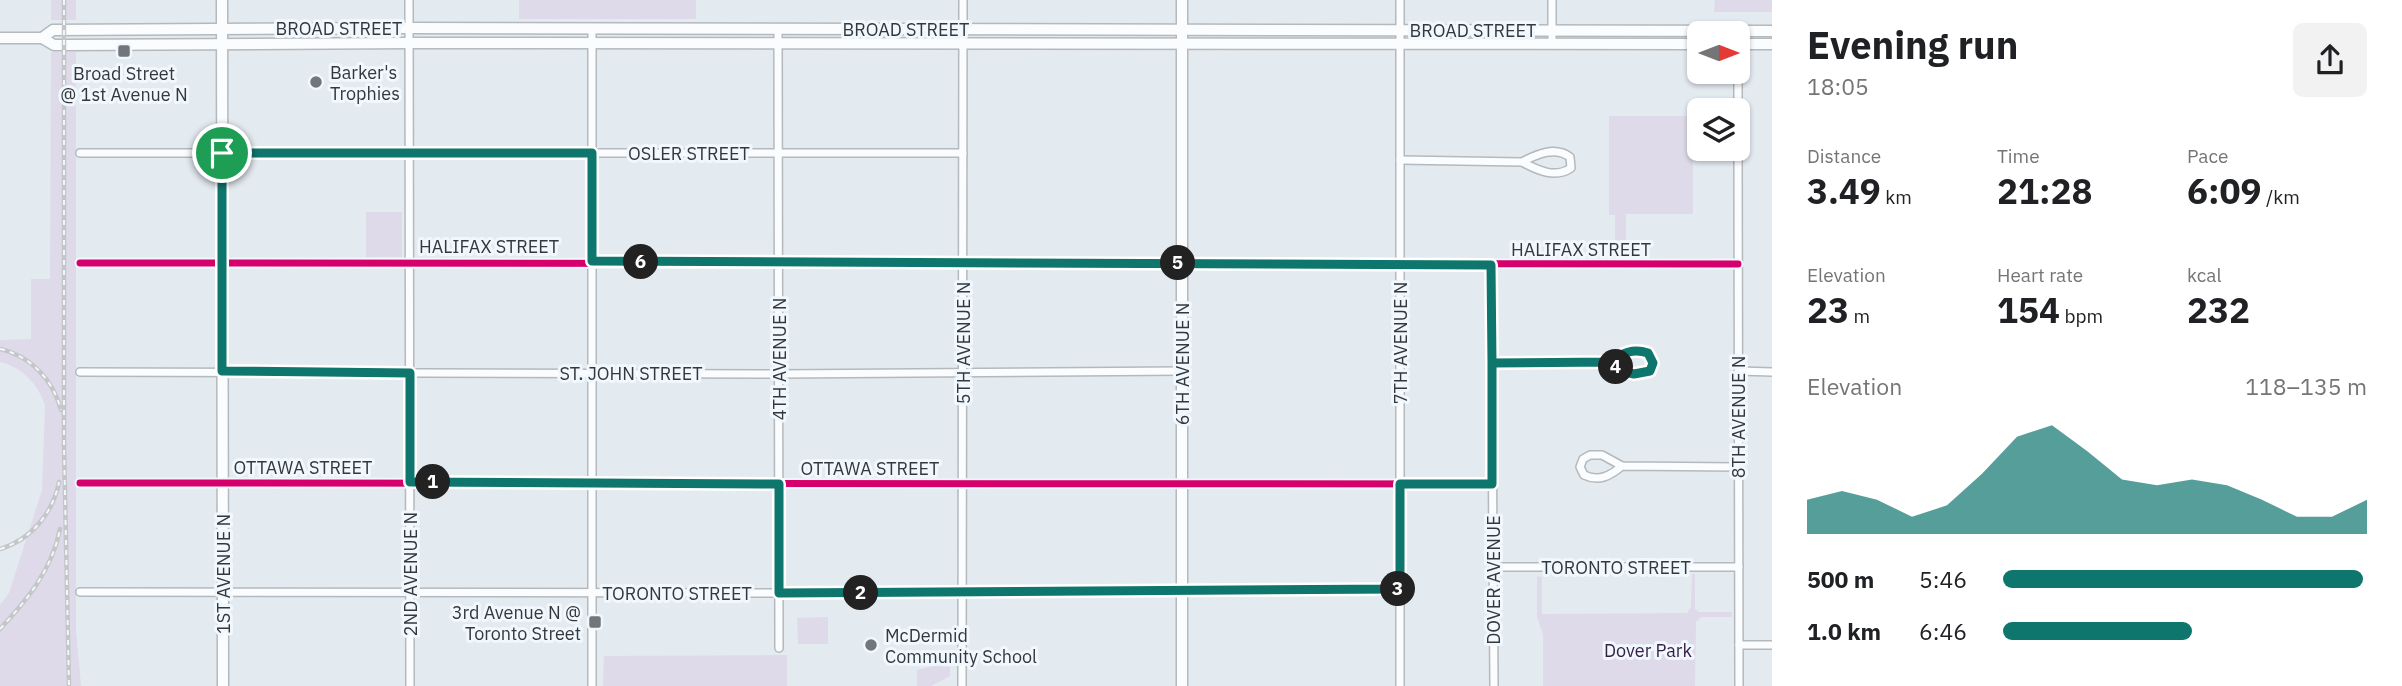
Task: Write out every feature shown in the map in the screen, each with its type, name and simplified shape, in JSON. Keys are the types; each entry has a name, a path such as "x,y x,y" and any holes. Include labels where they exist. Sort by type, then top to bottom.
{"main road":[{"name":"1ST AVENUE N","path":"222,0 222,686"},
{"name":"6TH AVENUE N","path":"1182,0 1182,686"},
{"name":"BROAD STREET","path":"42,38 53,30 409,28 1687,32"},
{"name":"BROAD STREET","path":"1750,32 1772,31"},
{"name":"BROAD STREET","path":"0,38 42,38 54,45 64,46 222,43 1687,44"},
{"path":"1750,44 1772,44"}],"street":[{"name":"2ND AVENUE N","path":"410,0 410,686"},
{"name":"5TH AVENUE N","path":"962,686 963,0"},
{"name":"7TH AVENUE N","path":"1400,0 1400,686"},
{"path":"1552,0 1552,44"},
{"path":"592,28 593,686"},
{"name":"4TH AVENUE N","path":"778,29 779,648"},
{"path":"1400,160 1522,162 1539,154 1563,152 1570,157 1571,168 1563,173 1551,173 1539,171 1522,162"},
{"name":"OSLER STREET","path":"80,153 963,153"},
{"name":"8TH AVENUE N","path":"1738,161 1739,686"},
{"name":"HALIFAX STREET","path":"80,263 592,261 1738,264"},
{"name":"DOVER AVENUE","path":"1491,265 1494,686"},
{"path":"1492,363 1610,362 1620,355 1641,351 1648,353 1653,363 1650,371 1634,374 1620,371 1610,362"},
{"path":"1739,371 1772,372"},
{"name":"ST. JOHN STREET","path":"80,372 1182,372"},
{"path":"1622,466 1604,478 1592,479 1584,475 1580,467 1583,458 1590,455 1602,455 1622,466 1738,467"},
{"name":"OTTAWA STREET","path":"80,483 592,481 779,484 1492,484"},
{"name":"TORONTO STREET","path":"1493,567 1739,567"},
{"name":"TORONTO STREET","path":"80,592 963,593 1400,589"},
{"path":"1739,645 1772,645"}],"green space":[{"path":"51,0 76,0 76,20 51,20"},
{"path":"519,0 696,0 696,19 519,19"},
{"path":"1715,0 1772,0 1772,12 1714,12"},
{"path":"51,52 76,52 76,631 81,686 0,686 0,605 9,593 42,490 45,405 28,377 0,362 0,340 31,339 31,279 50,279"},
{"path":"1609,116 1687,116 1687,161 1693,161 1693,214 1626,214 1626,255 1615,255 1615,215 1609,215"},
{"path":"366,212 402,212 402,257 366,257"},
{"name":"Dover Park","path":"1692,574 1695,574 1695,609 1699,612 1732,612 1732,617 1701,617 1696,622 1695,686 1543,686 1543,635 1537,616 1537,576 1542,577 1542,614 1687,613 1691,607"},
{"path":"828,617 828,644 798,644 797,618"},
{"path":"787,655 787,686 603,686 604,656"},
{"path":"934,666 950,667 950,676 931,686 917,686 917,670"}],"railway":[{"path":"64,0 64,446 69,686"},
{"path":"0,349 31,363 46,379 61,410"},
{"path":"0,549 21,539 39,524 52,504 59,482"},
{"path":"0,629 20,607 45,571 60,529"}],"cycle path":[{"path":"80,263 1738,264"},
{"path":"80,483 1492,484"}],"place":[{"name":"Broad Street @ 1st Avenue N","path":"124,51"},
{"name":"Barker's Trophies","path":"316,82"},
{"name":"3rd Avenue N @ Toronto Street","path":"595,622"},
{"name":"McDermid Community School","path":"871,645"}],"route":[{"path":"222,153 222,371 410,373 410,482 779,484 779,593 1400,589 1400,484 1492,484 1492,363 1610,362 1632,351 1648,353 1653,363 1650,371 1643,374 1620,371 1610,362 1538,362 1492,363 1491,265 592,261 592,153 222,153"}]}
